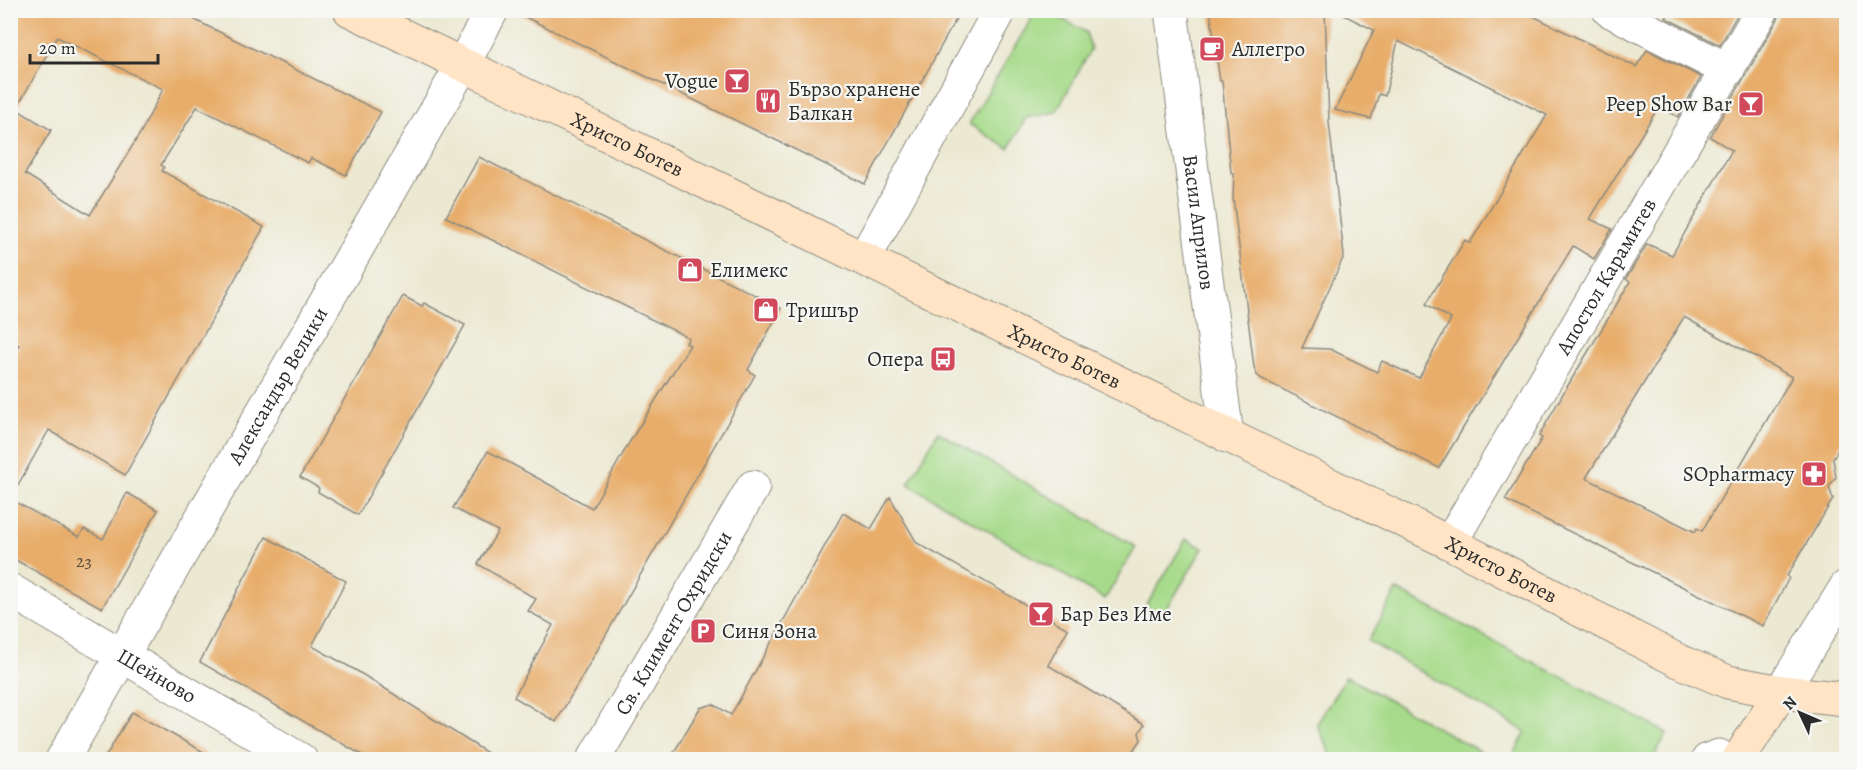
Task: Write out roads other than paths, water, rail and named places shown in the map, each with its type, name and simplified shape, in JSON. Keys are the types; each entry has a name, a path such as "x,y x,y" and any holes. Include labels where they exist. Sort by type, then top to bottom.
{"main road":[{"name":"Христо Ботев","path":"350,10 1450,543 1686,664 1728,682 1781,692 1846,699"},
{"path":"1722,758 1781,692"}],"street":[{"name":"Александър Велики","path":"62,759 462,66 492,10"},
{"path":"864,260 1000,10"},
{"name":"Васил Априлов","path":"1171,10 1227,436"},
{"path":"1609,10 1728,70"},
{"name":"Апостол Карамитев","path":"1450,543 1760,13"},
{"name":"Св. Климент Охридски","path":"593,759 753,487"},
{"path":"1781,692 1846,587"},
{"name":"Шейново","path":"10,590 301,759"}],"place":[{"name":"Аллегро","path":"1212,49"},
{"name":"Vogue","path":"737,81"},
{"name":"Бързо хранене Балкан","path":"768,101"},
{"name":"Peep Show Bar","path":"1751,104"},
{"name":"Елимекс","path":"690,270"},
{"name":"Тришър","path":"766,310"},
{"name":"Опера","path":"943,359"},
{"name":"SOpharmacy","path":"1814,474"},
{"name":"Бар Без Име","path":"1041,614"},
{"name":"Синя Зона","path":"703,631"}]}
